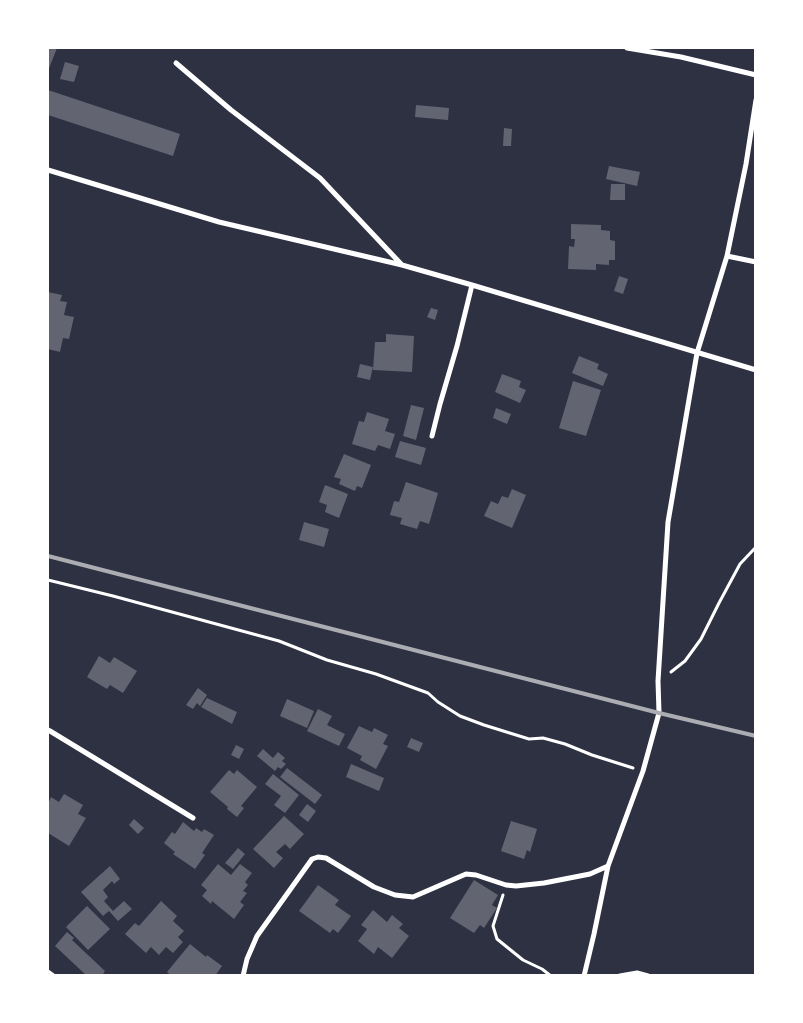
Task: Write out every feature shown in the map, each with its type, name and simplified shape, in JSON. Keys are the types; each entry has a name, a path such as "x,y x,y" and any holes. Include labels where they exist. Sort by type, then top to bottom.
{"street":[{"path":"627,48 681,57 756,75"},
{"path":"176,63 231,110 320,178 402,265"},
{"path":"584,976 608,866 643,771 659,713 658,681 668,522 697,353 727,256 746,164 756,100"},
{"path":"48,170 219,222 402,265 756,370"},
{"path":"727,256 756,262"},
{"path":"432,436 472,285"},
{"path":"48,730 193,818"},
{"path":"243,976 247,959 257,936 312,860 318,857 326,858 374,887 395,895 413,897 466,874 516,886 590,874 608,866"},
{"path":"620,976 637,973 648,976"}],"path":[{"path":"658,681 686,661 701,639 718,603 740,564 756,547"},
{"path":"48,580 279,641 327,660 376,674 428,694 460,716 484,726 529,739 543,738 566,744 592,755 643,771"},
{"path":"506,885 493,926 497,939 523,960 542,969 550,976"},
{"path":"48,971 55,976"}],"building":[{"path":"48,48 57,48 48,71"},
{"path":"65,62 79,66 74,82 60,79"},
{"path":"48,90 180,134 173,156 48,115"},
{"path":"416,105 449,108 448,120 415,117"},
{"path":"504,128 512,129 511,146 503,146"},
{"path":"609,166 640,172 637,186 606,179"},
{"path":"611,184 625,184 625,200 610,200"},
{"path":"571,224 601,225 601,230 610,231 610,240 615,241 615,260 609,260 609,265 596,264 596,270 568,269 569,246 574,247 575,239 571,239"},
{"path":"619,276 628,279 623,294 614,291"},
{"path":"48,292 62,295 60,301 67,302 64,315 74,317 69,339 63,338 60,352 48,349"},
{"path":"431,308 438,310 435,320 427,317"},
{"path":"386,334 414,336 412,372 373,370 375,342 386,342"},
{"path":"579,356 599,364 597,369 608,374 603,386 572,373"},
{"path":"360,364 373,367 370,380 357,377"},
{"path":"502,374 521,381 519,387 526,390 520,403 495,392"},
{"path":"573,381 601,390 586,436 559,428"},
{"path":"411,405 424,408 416,440 403,436"},
{"path":"496,408 511,414 507,424 493,418"},
{"path":"367,412 389,419 385,431 395,434 390,449 378,445 375,451 352,444 359,421 364,422"},
{"path":"400,441 426,448 421,465 395,457"},
{"path":"344,454 371,465 362,488 357,486 355,491 339,484 341,479 334,477"},
{"path":"406,482 438,493 429,524 420,521 417,529 400,524 402,518 390,515 394,501 399,502"},
{"path":"325,485 348,494 339,518 325,512 327,505 319,502"},
{"path":"512,489 526,495 512,528 484,516 491,501 498,504 502,496 508,498"},
{"path":"304,522 329,529 324,547 299,540"},
{"path":"99,656 110,663 114,657 137,671 123,693 110,685 107,689 87,677"},
{"path":"198,688 207,695 200,706 197,703 193,709 186,705"},
{"path":"207,698 237,712 232,724 201,707"},
{"path":"287,699 314,711 307,728 280,716"},
{"path":"318,709 332,716 327,725 345,734 339,746 307,731"},
{"path":"359,726 372,732 374,728 388,735 383,744 388,746 376,769 360,760 362,756 347,748"},
{"path":"411,738 423,743 419,752 407,747"},
{"path":"236,745 244,749 239,759 231,755"},
{"path":"263,749 273,758 278,752 285,758 282,761 286,764 281,769 278,767 275,771 257,756"},
{"path":"351,764 384,778 379,791 346,777"},
{"path":"287,768 322,795 315,804 280,777"},
{"path":"229,770 234,774 237,770 257,787 241,806 244,808 237,817 210,792"},
{"path":"273,774 299,795 285,813 274,805 281,796 265,784"},
{"path":"64,794 83,805 78,814 86,818 69,846 48,833 48,804 51,797 59,802"},
{"path":"307,804 316,811 308,822 299,815"},
{"path":"284,816 304,834 290,849 285,844 276,852 283,858 274,868 253,849"},
{"path":"134,819 144,828 138,834 129,825"},
{"path":"511,821 537,829 530,852 527,850 524,859 501,851"},
{"path":"183,822 194,831 196,828 202,832 204,829 214,835 202,853 205,855 195,869 173,854 175,852 164,843 172,832 175,834"},
{"path":"238,848 245,854 233,869 225,863"},
{"path":"218,864 231,875 240,864 252,873 245,882 248,885 243,891 247,893 240,902 244,905 234,919 212,901 211,904 202,896 207,890 201,885"},
{"path":"110,866 120,879 114,884 112,881 103,890 108,897 104,901 113,911 124,901 132,909 118,921 109,911 103,916 81,892"},
{"path":"474,880 498,895 492,905 497,908 484,928 480,925 474,933 450,918"},
{"path":"318,885 339,900 335,905 351,916 338,933 333,929 330,933 299,911"},
{"path":"161,901 177,916 173,921 184,931 178,937 183,942 173,953 166,947 159,955 151,947 146,953 125,934 135,923 139,926"},
{"path":"87,906 110,929 88,950 66,927"},
{"path":"373,910 387,922 392,915 403,924 399,928 409,936 392,958 378,947 374,954 358,941 367,929 361,925"},
{"path":"67,932 74,938 72,940 105,971 102,976 87,976 55,946"},
{"path":"190,944 206,957 207,955 222,966 215,976 172,976 167,972"}],"railway":[{"path":"48,556 659,713 756,736"}]}
